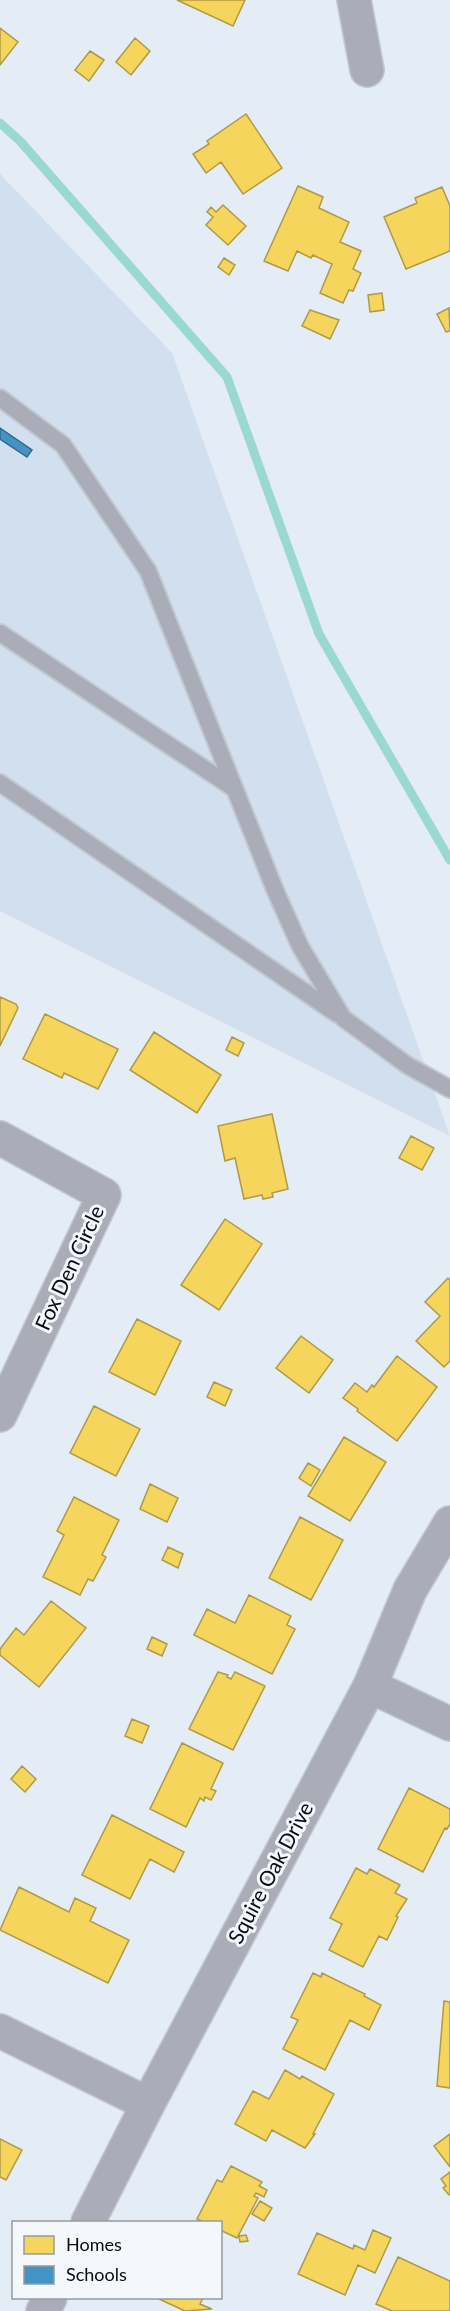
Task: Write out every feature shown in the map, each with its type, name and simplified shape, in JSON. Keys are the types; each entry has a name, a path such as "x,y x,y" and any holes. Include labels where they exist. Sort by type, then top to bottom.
{"street":[{"path":"354,0 367,70"},
{"name":"Fox Den Circle","path":"0,1138 104,1195 0,1415"},
{"name":"Squire Oak Drive","path":"89,2221 148,2104 370,1686 410,1590 450,1523"},
{"path":"370,1686 450,1724"},
{"path":"0,2031 148,2104"}],"lane":[{"path":"0,398 63,446 148,571 234,789 300,946 343,1018"},
{"path":"0,633 234,789"},
{"path":"2,788 343,1018 407,1065 450,1089"}],"shaded area":[{"path":"0,174 172,353 450,1136 0,911"}],"building: Homes":[{"path":"177,0 245,0 233,26"},
{"path":"0,28 18,42 0,65"},
{"path":"135,38 150,51 131,75 116,62"},
{"path":"90,51 104,60 89,81 75,70"},
{"path":"246,114 282,168 243,194 221,162 206,173 193,154 209,144 207,141"},
{"path":"298,186 323,197 319,208 349,222 340,242 361,251 353,269 361,273 353,291 349,290 343,303 320,293 332,264 313,255 311,258 297,251 288,271 264,261"},
{"path":"442,187 450,206 450,251 406,269 384,217 417,203 415,198"},
{"path":"223,205 246,226 228,245 206,225 213,217 207,212 211,207 216,212"},
{"path":"224,258 235,265 229,275 218,267"},
{"path":"382,293 384,310 370,312 368,295"},
{"path":"449,308 450,331 446,332 437,314"},
{"path":"310,310 339,320 330,339 302,326"},
{"path":"0,997 16,1004 18,1008 0,1046"},
{"path":"45,1014 118,1049 98,1089 64,1073 62,1078 23,1059"},
{"path":"154,1032 221,1075 197,1113 130,1070"},
{"path":"232,1037 244,1043 238,1056 226,1050"},
{"path":"272,1114 288,1189 272,1193 273,1197 263,1199 262,1195 244,1199 235,1158 225,1161 218,1126"},
{"path":"411,1136 434,1148 422,1170 399,1158"},
{"path":"225,1219 262,1244 219,1310 181,1285"},
{"path":"448,1278 450,1280 450,1361 444,1367 416,1341 440,1316 425,1302"},
{"path":"137,1319 181,1341 155,1395 109,1372"},
{"path":"301,1336 333,1360 309,1393 276,1368"},
{"path":"397,1356 437,1387 397,1441 343,1398 355,1383 367,1392 372,1385 374,1387"},
{"path":"214,1382 232,1390 225,1406 207,1397"},
{"path":"94,1406 140,1429 116,1476 70,1453"},
{"path":"344,1437 386,1462 350,1521 308,1496"},
{"path":"308,1463 320,1470 311,1486 299,1478"},
{"path":"150,1484 178,1498 167,1522 140,1509"},
{"path":"74,1497 119,1520 102,1555 106,1557 93,1581 88,1579 80,1595 43,1577 64,1535 57,1531"},
{"path":"300,1517 343,1540 311,1600 269,1578"},
{"path":"168,1547 183,1554 178,1568 162,1560"},
{"path":"249,1595 291,1616 287,1625 295,1629 272,1674 194,1635 207,1609 235,1623"},
{"path":"51,1601 86,1628 39,1687 0,1655 0,1649 16,1628 24,1635"},
{"path":"152,1637 167,1644 162,1656 147,1649"},
{"path":"218,1672 228,1675 227,1677 231,1679 235,1672 265,1686 233,1750 189,1729"},
{"path":"132,1719 149,1726 142,1743 125,1736"},
{"path":"182,1743 223,1763 211,1789 216,1791 211,1800 205,1797 204,1801 200,1798 186,1827 150,1809"},
{"path":"22,1766 36,1779 25,1792 11,1779"},
{"path":"409,1788 450,1809 450,1824 447,1829 445,1828 423,1872 378,1849"},
{"path":"112,1815 184,1852 174,1872 150,1859 130,1899 82,1875"},
{"path":"356,1868 367,1874 370,1869 400,1885 395,1893 407,1899 396,1916 398,1917 387,1940 379,1936 363,1967 329,1950 342,1924 330,1918"},
{"path":"19,1887 69,1912 75,1898 96,1908 90,1921 129,1940 108,1983 0,1930"},
{"path":"313,1973 321,1977 322,1973 365,1994 364,1996 381,2005 369,2030 350,2020 325,2070 283,2049 298,2020 291,2017"},
{"path":"444,2001 450,2002 450,2088 437,2086"},
{"path":"285,2070 300,2079 302,2076 334,2094 313,2134 315,2134 305,2148 272,2130 266,2141 235,2124 253,2091 269,2099"},
{"path":"450,2134 450,2167 434,2146"},
{"path":"0,2139 22,2150 6,2180 0,2177"},
{"path":"231,2166 262,2182 259,2186 267,2190 264,2197 256,2193 254,2196 258,2198 237,2238 222,2231 222,2221 197,2219 217,2180 222,2182"},
{"path":"450,2172 449,2195 443,2188 446,2186 441,2179"},
{"path":"260,2201 272,2208 264,2221 252,2214"},
{"path":"373,2230 391,2238 375,2273 358,2265 345,2295 298,2274 317,2233 353,2249 354,2245 365,2250"},
{"path":"246,2235 248,2241 240,2242 239,2236"},
{"path":"398,2257 450,2281 450,2311 392,2311 376,2304"},
{"path":"159,2299 202,2299 200,2304 212,2309 185,2311"}],"building: Schools":[{"path":"0,428 32,450 27,457 0,439"}],"waterway":[{"path":"0,123 20,141 227,377 319,634 450,860"}]}
